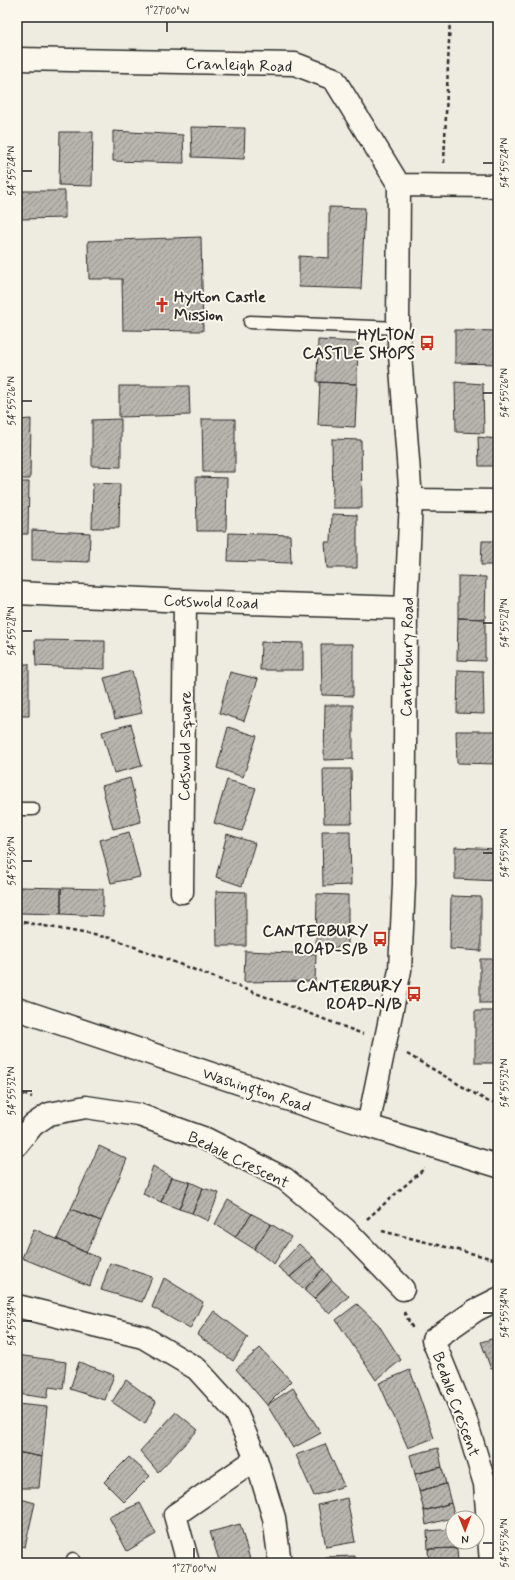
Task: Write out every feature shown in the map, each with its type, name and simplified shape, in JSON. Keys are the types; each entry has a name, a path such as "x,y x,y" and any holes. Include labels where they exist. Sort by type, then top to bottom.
{"street":[{"name":"Cranleigh Road","path":"17,59 295,64 334,79 400,185"},
{"path":"400,185 498,186"},
{"name":"Canterbury Road","path":"368,1126 400,970 404,884 406,608 411,500 398,328 400,185"},
{"path":"411,500 498,501"},
{"name":"Cotswold Road","path":"17,593 185,601 406,608"},
{"name":"Cotswold Square","path":"182,892 185,601"},
{"name":"Washington Road","path":"17,1009 368,1126 498,1166"},
{"name":"Bedale Crescent","path":"17,1145 33,1125 49,1114 86,1107 139,1115 206,1139 286,1179 350,1233 403,1289"},
{"path":"434,1340 476,1310 498,1299"},
{"path":"17,1306 143,1337 197,1369 236,1412 256,1459 274,1518 280,1563"},
{"name":"Bedale Crescent","path":"434,1340 466,1421 485,1484 491,1563"},
{"path":"187,1559 176,1515 256,1459"}],"lane":[{"path":"250,322 398,328"},
{"path":"17,809 33,809"}],"path":[{"path":"443,185 450,17"},
{"path":"17,921 111,938 386,1042 489,1102 498,1102"},
{"path":"350,1233 445,1150"},
{"path":"350,1233 374,1229 498,1260"},
{"path":"403,1289 400,1305 418,1338 434,1340"}],"building":[{"path":"325,17 325,18 287,18"},
{"path":"191,127 245,128 244,159 192,157"},
{"path":"113,131 183,135 184,163 113,161"},
{"path":"60,132 93,132 92,186 59,185"},
{"path":"17,190 22,191 21,219 17,218"},
{"path":"22,191 65,191 65,218 21,219"},
{"path":"329,207 365,208 361,289 299,287 299,256 329,258"},
{"name":"Hylton Castle Mission","path":"201,237 203,331 123,330 122,279 89,279 88,241"},
{"path":"455,330 498,331 498,364 455,363"},
{"path":"318,340 358,342 357,384 317,382"},
{"path":"320,382 357,384 355,427 318,425"},
{"path":"455,382 483,384 484,433 456,432"},
{"path":"119,386 189,386 190,415 119,417"},
{"path":"31,419 30,479 17,479 17,420"},
{"path":"121,419 121,467 92,466 92,420"},
{"path":"202,419 235,419 235,472 203,472"},
{"path":"478,437 498,439 498,466 479,466"},
{"path":"332,439 361,440 362,508 333,508"},
{"path":"196,477 227,478 226,531 197,531"},
{"path":"17,482 29,482 28,534 17,534"},
{"path":"93,483 120,484 119,528 92,528"},
{"path":"332,514 357,515 357,568 327,568 325,542 331,542"},
{"path":"32,530 90,533 89,562 32,560"},
{"path":"229,533 290,535 291,563 228,561"},
{"path":"482,541 498,541 498,565 481,565"},
{"path":"458,576 486,577 485,619 458,618"},
{"path":"458,618 485,619 485,661 457,660"},
{"path":"35,640 105,641 105,669 36,666"},
{"path":"261,642 303,643 303,670 260,670"},
{"path":"321,644 353,644 353,696 322,695"},
{"path":"17,664 29,664 29,716 17,716"},
{"path":"458,670 483,671 484,714 457,713"},
{"path":"132,671 142,713 115,719 104,678"},
{"path":"230,672 258,679 244,721 219,713"},
{"path":"325,705 353,705 353,759 324,760"},
{"path":"131,724 142,766 114,773 102,732"},
{"path":"228,727 257,736 243,777 217,768"},
{"path":"456,731 498,731 498,764 457,763"},
{"path":"323,769 351,769 352,823 324,823"},
{"path":"130,778 141,822 113,829 102,786"},
{"path":"227,780 256,788 242,831 214,823"},
{"path":"322,831 350,831 351,885 323,886"},
{"path":"129,832 140,877 111,883 100,840"},
{"path":"227,834 255,843 242,886 216,877"},
{"path":"455,847 498,849 498,881 455,879"},
{"path":"20,887 61,888 61,914 20,913"},
{"path":"61,888 103,889 103,916 61,914"},
{"path":"216,891 246,892 246,946 217,946"},
{"path":"317,894 348,895 348,947 316,948"},
{"path":"451,896 481,897 481,951 450,949"},
{"path":"245,951 316,954 315,981 244,982"},
{"path":"480,959 498,959 498,1003 480,1003"},
{"path":"475,1011 498,1011 498,1063 475,1063"},
{"path":"99,1146 127,1159 101,1221 71,1209"},
{"path":"153,1166 171,1177 161,1202 143,1194"},
{"path":"171,1177 190,1182 179,1209 161,1202"},
{"path":"190,1182 203,1188 192,1213 179,1209"},
{"path":"203,1188 219,1193 208,1221 192,1213"},
{"path":"228,1200 252,1214 235,1237 215,1224"},
{"path":"71,1209 101,1221 86,1253 57,1239"},
{"path":"252,1214 271,1224 254,1249 235,1237"},
{"path":"271,1224 291,1237 274,1264 254,1249"},
{"path":"34,1229 99,1258 90,1286 22,1258"},
{"path":"299,1244 313,1257 290,1277 278,1267"},
{"path":"313,1257 323,1269 304,1290 290,1277"},
{"path":"110,1263 152,1277 142,1302 101,1290"},
{"path":"323,1269 332,1280 314,1299 304,1290"},
{"path":"164,1278 203,1302 190,1329 152,1307"},
{"path":"332,1280 349,1296 330,1314 314,1299"},
{"path":"357,1304 378,1324 401,1360 376,1380 336,1320"},
{"path":"214,1311 248,1337 233,1361 197,1335"},
{"path":"498,1337 498,1367 491,1369 481,1342"},
{"path":"260,1348 291,1381 267,1405 236,1369"},
{"path":"17,1355 66,1362 63,1389 49,1387 47,1398 18,1394 20,1385 17,1384"},
{"path":"79,1362 114,1375 105,1400 70,1389"},
{"path":"410,1370 434,1438 408,1448 379,1383"},
{"path":"126,1380 156,1402 145,1424 112,1402"},
{"path":"293,1388 321,1433 293,1448 267,1405"},
{"path":"17,1404 47,1407 42,1457 17,1452"},
{"path":"176,1412 198,1430 158,1472 140,1451"},
{"path":"325,1444 344,1486 314,1496 296,1455"},
{"path":"438,1448 442,1467 415,1474 410,1455"},
{"path":"17,1452 42,1457 39,1488 17,1488"},
{"path":"129,1457 150,1476 124,1502 104,1482"},
{"path":"442,1467 446,1484 419,1491 415,1474"},
{"path":"446,1484 451,1503 424,1511 419,1491"},
{"path":"17,1498 35,1503 25,1547 17,1545"},
{"path":"347,1498 355,1542 326,1547 318,1505"},
{"path":"140,1503 156,1534 127,1551 109,1517"},
{"path":"451,1503 453,1510 445,1510 445,1520 426,1525 424,1511"},
{"path":"240,1524 251,1563 220,1563 210,1532"},
{"path":"445,1530 445,1548 428,1549 427,1531"},
{"path":"428,1549 457,1550 458,1563 429,1563"},
{"path":"355,1556 356,1563 327,1563 326,1557"}],"place":[{"name":"Hylton Castle Mission","path":"162,305"},
{"name":"HYLTON CASTLE SHOPS","path":"427,343"},
{"name":"CANTERBURY ROAD-S/B","path":"380,939"},
{"name":"CANTERBURY ROAD-N/B","path":"414,994"}]}
